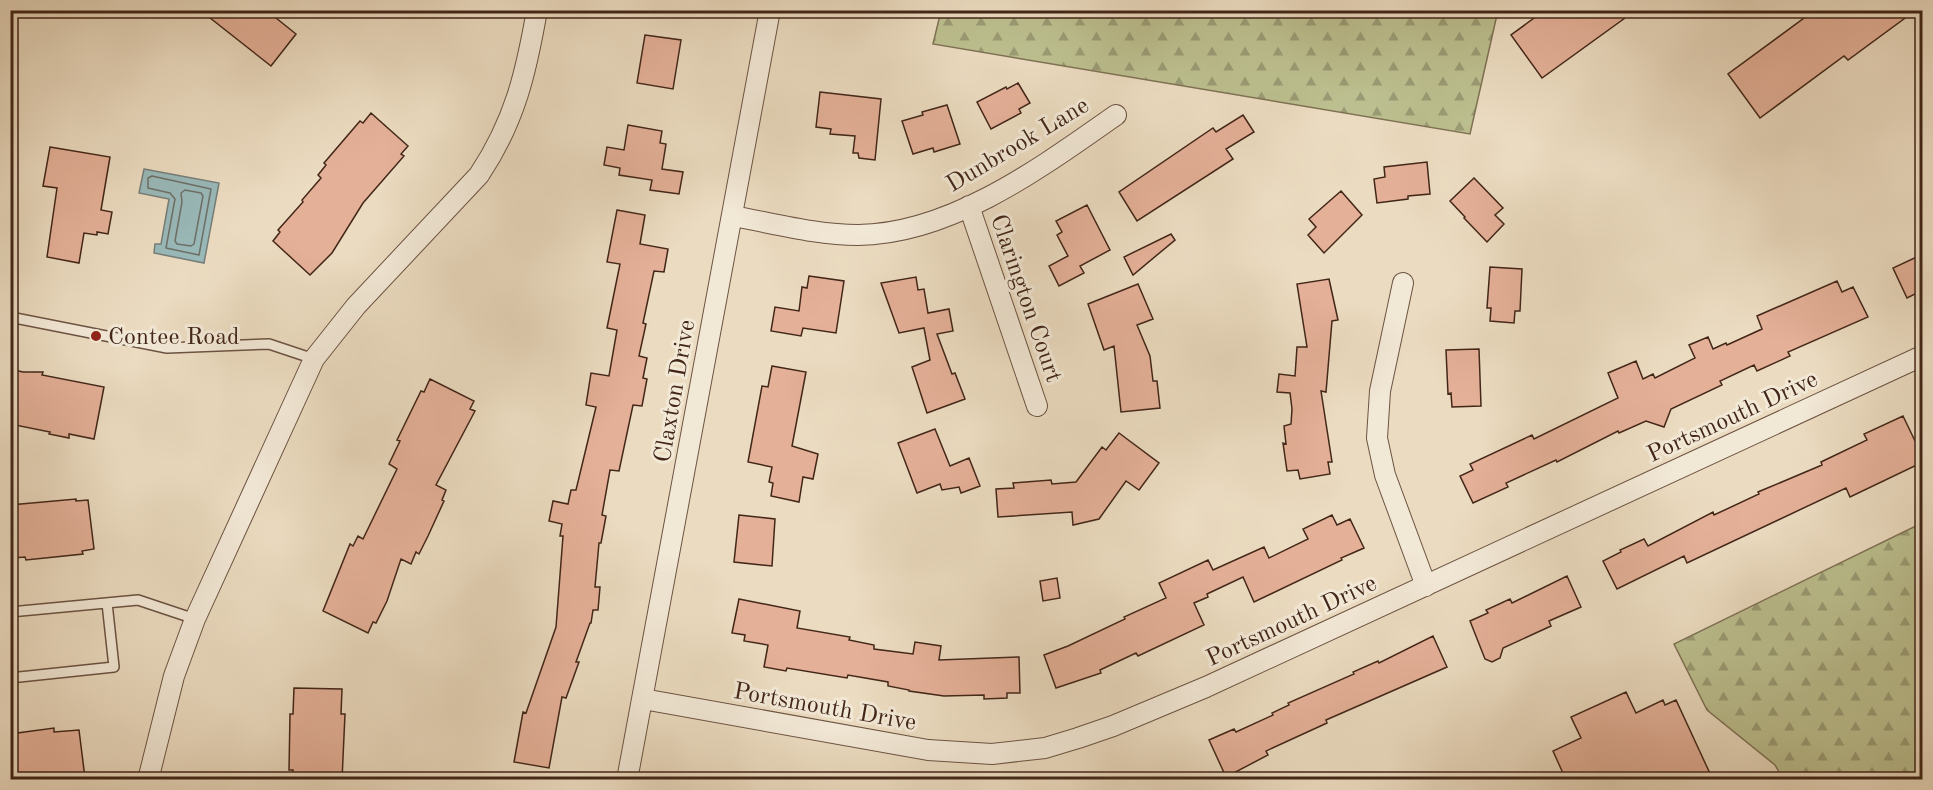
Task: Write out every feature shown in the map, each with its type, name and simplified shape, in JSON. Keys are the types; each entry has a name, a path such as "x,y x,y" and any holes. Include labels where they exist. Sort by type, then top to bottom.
{"street":[{"path":"148,780 174,676 195,619 314,359 356,306 479,175 495,151 523,80 537,10"},
{"name":"Claxton Drive","path":"627,780 770,10"},
{"name":"Dunbrook Lane","path":"732,216 826,233 859,235 909,227 969,206 1065,151 1116,115"},
{"name":"Clarington Court","path":"969,206 1037,406"},
{"path":"1403,283 1382,381 1377,438 1385,475 1426,586"},
{"name":"Portsmouth Drive","path":"643,699 928,750 965,754 1022,752 1045,748 1113,726 1206,687 1923,356"}],"lane":[{"path":"10,318 167,348 269,344 314,359"},
{"path":"10,612 138,600 195,619"},
{"path":"10,678 114,667 107,603"}],"green space":[{"path":"941,10 1508,11 1496,19 1470,134 933,44"},
{"path":"1922,523 1922,779 1783,779 1775,765 1707,710 1674,644"}],"water":[{"path":"144,169 219,183 204,263 154,253 155,244 161,244 169,199 139,193"}],"building":[{"path":"200,10 266,10 296,34 271,66"},
{"path":"1545,10 1636,10 1542,78 1511,35"},
{"path":"1815,10 1916,10 1848,60 1844,56 1760,118 1728,74"},
{"path":"645,35 681,40 673,89 637,83"},
{"path":"1018,83 1030,103 1019,109 1021,113 991,129 977,102"},
{"path":"820,92 881,99 875,160 859,158 858,153 853,153 855,136 830,134 831,129 816,127"},
{"path":"947,105 960,144 934,152 933,148 913,154 902,121"},
{"path":"371,113 408,146 401,154 404,156 363,203 332,253 310,275 273,241 280,232 278,230 321,178 318,175 326,165 324,163 360,121 363,123"},
{"path":"1243,115 1254,132 1226,149 1233,159 1137,221 1119,192 1213,128 1216,132"},
{"path":"628,125 662,131 660,143 666,144 662,169 683,172 679,194 650,190 652,180 619,175 620,168 604,165 607,147 624,150"},
{"path":"50,147 110,157 101,210 112,212 108,234 84,233 79,263 47,257 57,188 43,186"},
{"path":"1427,162 1430,194 1377,203 1374,179 1385,177 1384,167"},
{"path":"1474,178 1503,208 1495,215 1504,224 1487,242 1450,201"},
{"path":"1341,191 1362,215 1324,253 1308,235 1316,227 1309,219"},
{"path":"1087,205 1110,250 1080,266 1084,273 1059,286 1049,266 1068,256 1057,235 1062,232 1056,221"},
{"path":"617,210 645,215 640,244 668,249 664,272 654,271 643,323 646,324 639,356 647,358 643,378 647,379 642,406 633,405 619,471 610,470 602,515 606,516 601,543 599,543 595,587 600,587 598,610 593,610 591,623 576,662 579,662 566,698 562,697 549,768 514,762 523,712 526,713 556,627 563,536 560,536 562,524 549,521 553,501 568,504 571,490 576,490 596,407 586,405 591,373 609,376 617,330 607,328 620,264 607,262"},
{"path":"1171,234 1175,240 1133,275 1124,257"},
{"path":"1923,254 1923,290 1907,298 1893,268"},
{"path":"1490,267 1522,269 1520,311 1515,311 1514,323 1490,321 1491,308 1487,308"},
{"path":"809,276 844,281 836,333 803,328 801,336 771,331 775,307 799,311 802,287 807,288"},
{"path":"916,277 918,290 924,289 928,313 949,309 953,331 937,334 952,374 955,373 965,399 927,413 912,367 930,360 924,328 899,333 881,283"},
{"path":"1329,279 1338,320 1332,321 1326,392 1321,391 1332,462 1328,462 1330,474 1300,479 1298,470 1287,471 1283,443 1286,444 1284,426 1291,424 1292,409 1290,393 1277,392 1279,374 1295,376 1297,347 1307,347 1297,284"},
{"path":"1837,281 1842,292 1853,287 1868,317 1788,352 1790,356 1757,371 1754,365 1720,381 1722,385 1671,409 1664,427 1646,421 1619,433 1618,431 1557,462 1556,460 1506,483 1508,487 1473,503 1460,476 1473,470 1470,464 1532,435 1534,439 1618,398 1608,373 1636,361 1643,379 1653,374 1655,378 1695,358 1689,345 1708,337 1713,349 1726,343 1727,345 1762,329 1757,316"},
{"path":"1138,284 1153,319 1137,325 1150,356 1153,381 1157,381 1160,408 1121,412 1114,346 1104,350 1088,304"},
{"path":"1479,349 1481,406 1452,407 1451,393 1448,394 1446,350"},
{"path":"772,366 806,372 792,446 818,454 813,479 803,477 799,502 771,496 773,483 769,482 772,467 748,462 762,386 768,387"},
{"path":"10,369 23,372 43,372 42,375 104,387 94,439 69,434 69,438 10,424"},
{"path":"430,379 474,401 470,409 475,411 436,485 446,490 442,500 444,501 428,536 419,554 416,552 411,564 401,559 387,601 368,633 323,611 350,544 353,546 358,536 363,539 397,469 389,464 400,441 397,440 421,391 424,392"},
{"path":"1903,416 1917,445 1923,442 1923,462 1850,497 1846,488 1687,563 1684,556 1617,589 1603,561 1621,552 1620,550 1644,539 1648,546 1713,512 1714,515 1759,494 1758,492 1822,465 1821,462 1867,440 1864,434"},
{"path":"935,429 950,466 969,458 980,486 961,493 959,487 942,490 940,484 917,493 898,443"},
{"path":"1119,433 1159,463 1139,490 1126,481 1099,519 1073,525 1072,512 998,517 996,489 1014,488 1013,483 1051,480 1052,484 1076,482 1102,447 1106,450"},
{"path":"76,499 76,501 88,500 94,549 82,551 83,554 26,560 25,557 13,558 10,549 10,505"},
{"path":"739,515 775,519 772,566 734,562"},
{"path":"1332,515 1337,525 1350,519 1364,548 1254,602 1243,577 1207,594 1208,597 1194,603 1204,625 1138,656 1136,653 1100,670 1101,673 1056,688 1044,655 1068,646 1166,598 1159,583 1208,560 1213,570 1264,547 1269,558 1308,539 1303,529"},
{"path":"1567,576 1581,607 1549,621 1551,626 1503,648 1500,658 1492,662 1485,659 1470,621 1488,613 1486,610 1510,599 1512,603"},
{"path":"1057,578 1060,598 1043,601 1040,581"},
{"path":"739,599 800,611 797,628 850,637 849,640 874,645 874,649 913,654 915,642 941,646 939,660 1019,657 1020,693 1007,693 1007,698 984,699 984,695 944,696 909,691 888,686 888,682 848,675 847,678 787,668 786,671 764,667 768,645 744,641 745,635 732,633"},
{"path":"1433,636 1447,667 1326,720 1327,723 1266,751 1268,755 1226,777 1209,740 1234,729 1236,732 1273,715 1272,713 1289,705 1288,703 1378,661 1379,663"},
{"path":"294,688 342,689 341,714 345,714 342,780 293,780 293,770 289,770 290,714 293,714"},
{"path":"1626,692 1636,713 1663,700 1665,705 1676,700 1713,780 1566,780 1553,751 1581,738 1571,717"},
{"path":"54,728 54,732 79,730 85,778 10,780 10,734"}],"place":[{"name":"Contee Road","path":"96,336"}]}
